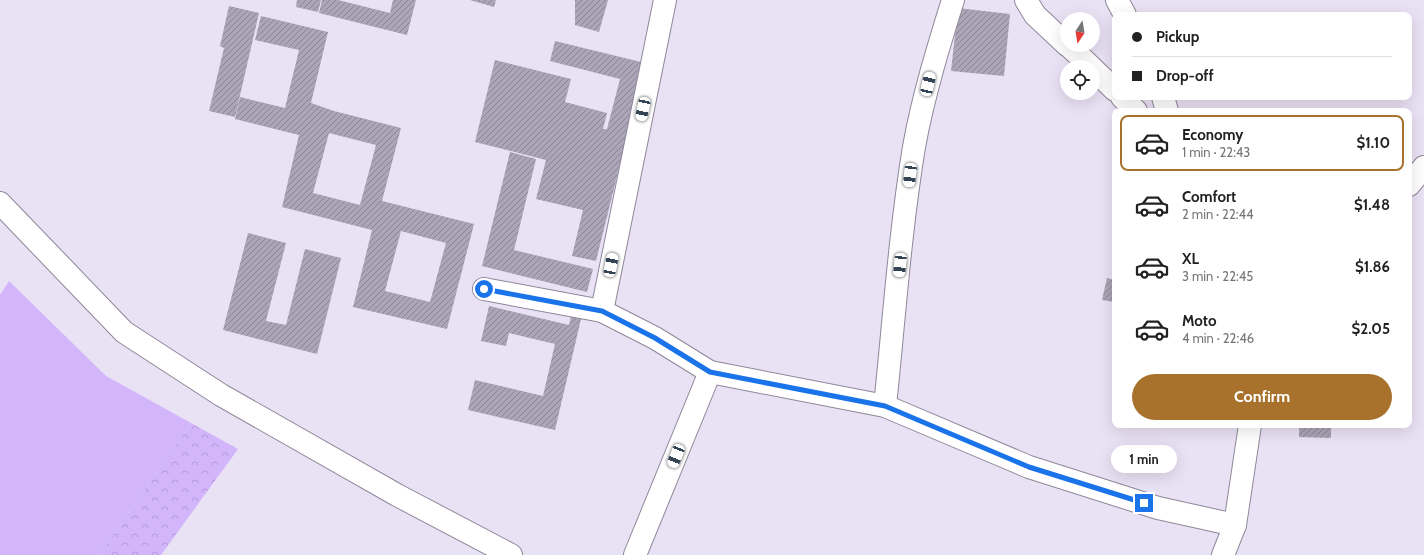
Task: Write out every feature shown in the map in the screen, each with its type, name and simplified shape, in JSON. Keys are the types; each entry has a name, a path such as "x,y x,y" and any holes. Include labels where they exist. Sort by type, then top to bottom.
{"street":[{"path":"602,311 665,0"},
{"path":"885,406 914,146 932,69 953,0"},
{"path":"1026,0 1035,15 1060,38"},
{"path":"1117,0 1123,12"},
{"path":"1075,52 1083,60"},
{"path":"1100,76 1112,87"},
{"path":"1125,100 1133,108"},
{"path":"1412,181 1424,167"},
{"path":"0,204 124,332 228,399 397,495 511,555"},
{"path":"484,289 602,311 655,338 710,372 885,406 1029,467 1158,508 1234,525"},
{"path":"635,555 710,372"},
{"path":"1223,555 1234,525 1250,428"}],"green space":[{"path":"9,281 106,376 191,423 99,555 0,555 0,295"},
{"path":"191,423 238,449 161,555 99,555"}],"building":[{"path":"297,0 321,0 318,12 296,7"},
{"path":"322,0 338,0 390,13 393,0 416,0 407,35 319,13"},
{"path":"470,0 496,0 494,7"},
{"path":"575,0 608,0 599,32 575,25"},
{"path":"229,6 259,13 235,117 209,111 224,48 220,46"},
{"path":"958,8 1010,14 1004,76 951,71"},
{"path":"261,16 328,32 311,103 334,111 401,128 382,201 474,224 447,329 353,307 372,230 282,207 299,135 235,119 240,97 285,108 299,50 255,40","holes":["329,133 376,145 360,205 313,193","401,231 446,243 430,302 385,291"]},
{"path":"555,41 645,63 596,261 572,256 583,210 536,199 546,160 475,142 495,60 571,79 565,102 607,113 603,129 607,129 620,79 550,61"},
{"path":"510,152 536,159 514,250 593,269 587,292 482,266"},
{"path":"248,233 286,243 266,321 286,325 305,249 341,258 317,354 223,330"},
{"path":"1107,278 1112,279 1112,302 1102,300"},
{"path":"489,306 569,325 571,316 581,319 555,430 468,410 475,380 543,396 555,344 509,333 506,346 481,341"},
{"path":"1299,428 1331,428 1331,438 1299,437"}],"route":[{"path":"484,289 602,311 655,338 710,372 885,406 1029,467 1144,503"}]}
